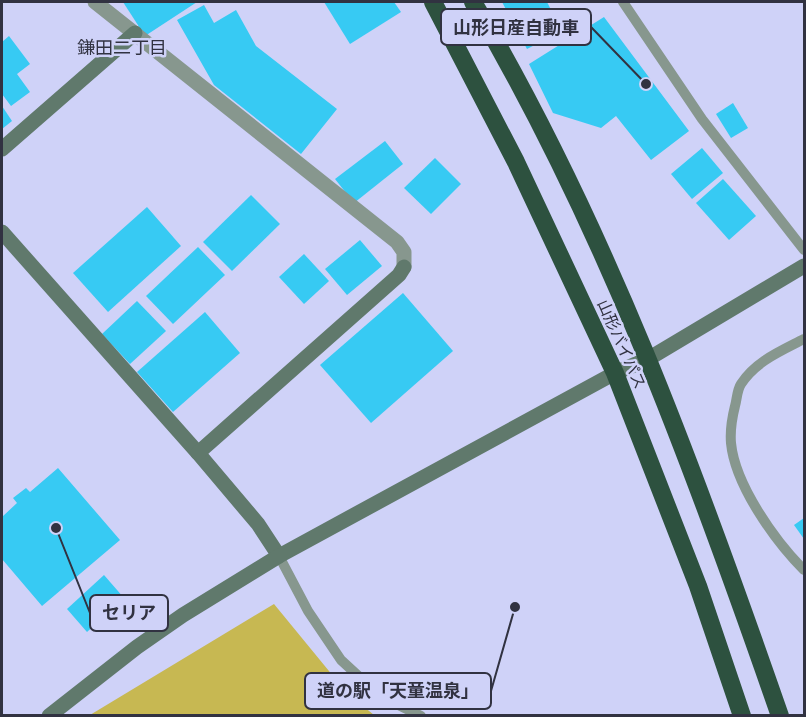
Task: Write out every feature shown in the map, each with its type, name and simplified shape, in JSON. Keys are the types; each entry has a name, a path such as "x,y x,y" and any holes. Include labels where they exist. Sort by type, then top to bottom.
{"highway":[{"name":"山形バイパス","path":"433,2 516,162 615,373 698,586 742,716"},
{"name":"山形バイパス","path":"473,2 563,167 648,359 723,550 780,716"}],"street":[{"path":"95,2 397,242 404,252 404,267 399,275 198,453"},
{"path":"2,149 135,33"},
{"path":"2,232 198,453 258,524 279,556"},
{"path":"49,716 173,621 279,556 615,373 648,359 804,266"}],"lane":[{"path":"623,2 702,119 804,250"},
{"path":"804,339 754,368 740,386 731,429 731,445 751,500 788,553 804,570"},
{"path":"279,556 308,611 341,660 381,696 421,716"}],"shaded area":[{"path":"274,604 347,693 374,715 90,715"}],"building":[{"path":"123,2 197,2 145,36"},
{"path":"324,2 394,2 401,12 350,44"},
{"path":"502,2 547,2 562,31 527,49"},
{"path":"204,5 214,23 236,10 256,46 337,109 301,154 214,85 177,20"},
{"path":"604,17 689,131 651,160 616,116 601,128 553,113 529,64"},
{"path":"9,36 30,64 17,74 30,92 11,106 2,94 2,42"},
{"path":"733,103 748,128 731,138 716,114"},
{"path":"2,106 12,121 2,129"},
{"path":"385,141 403,164 354,203 335,179"},
{"path":"702,148 723,173 692,199 671,174"},
{"path":"435,158 461,184 431,214 404,188"},
{"path":"723,179 756,216 729,240 696,203"},
{"path":"251,195 280,224 232,271 203,242"},
{"path":"147,207 181,246 108,312 73,273"},
{"path":"360,240 382,266 347,295 325,269"},
{"path":"198,247 225,275 173,324 146,296"},
{"path":"304,254 329,281 304,304 279,277"},
{"path":"403,293 453,351 371,423 320,365"},
{"path":"137,301 166,331 130,364 102,334"},
{"path":"205,312 240,353 173,412 137,372"},
{"path":"58,468 120,540 42,606 2,559 2,517 17,503 13,498 26,488 30,492"},
{"path":"804,518 804,539 794,525"},
{"path":"104,575 124,598 87,632 67,609"}],"place":[{"name":"山形日産自動車","path":"646,84"},
{"name":"セリア","path":"56,528"},
{"name":"道の駅「天童温泉」","path":"515,607"}],"district":[{"name":"鎌田二丁目","path":"122,48"}]}
